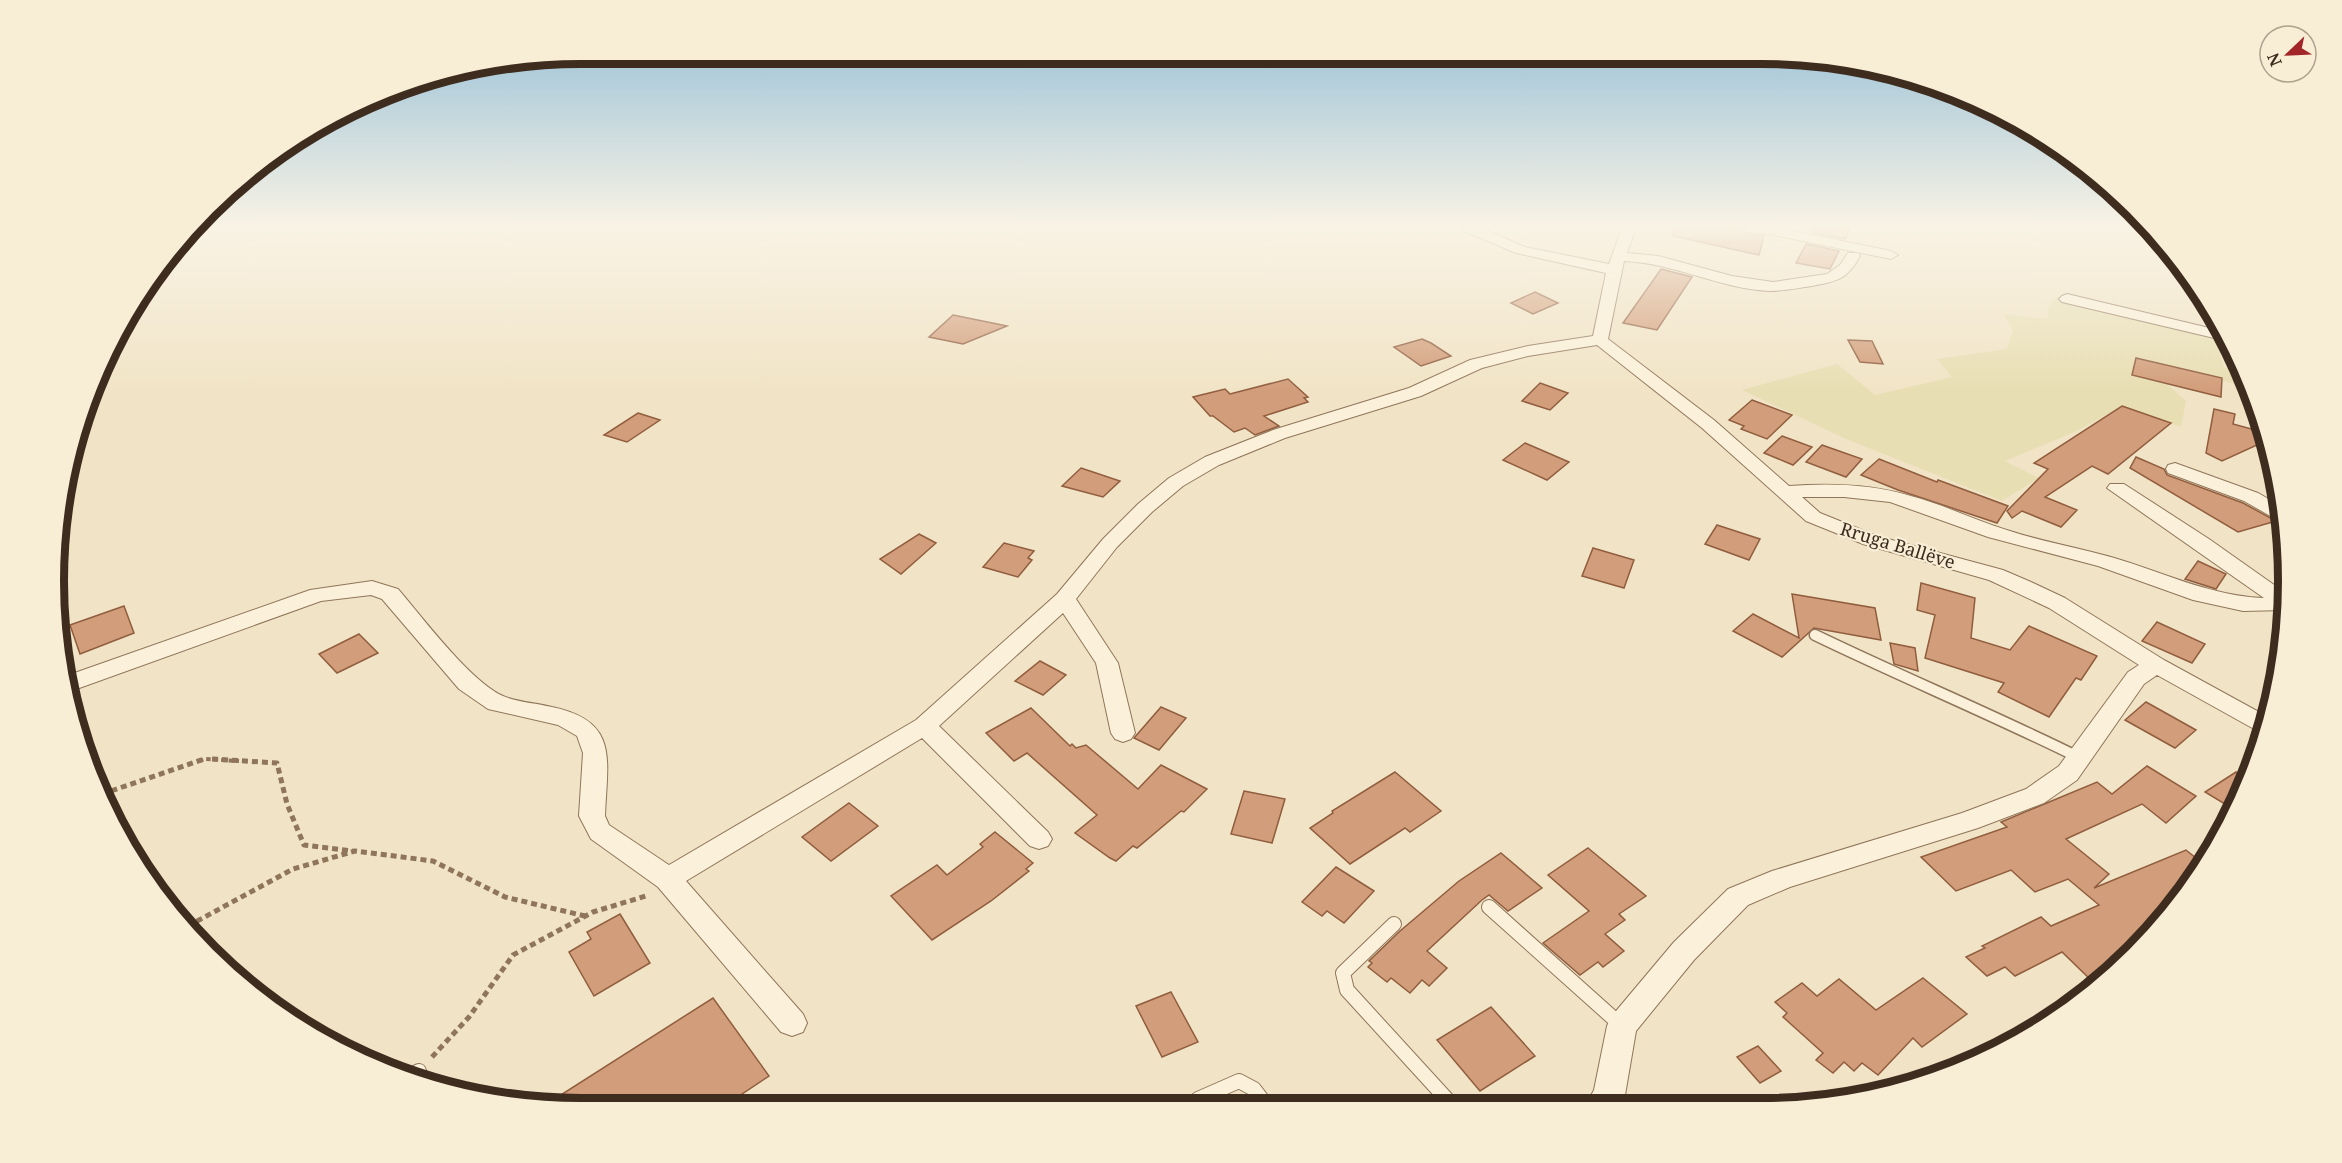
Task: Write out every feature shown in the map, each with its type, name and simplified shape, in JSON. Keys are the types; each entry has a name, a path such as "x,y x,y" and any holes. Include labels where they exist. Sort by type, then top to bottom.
{"street":[{"path":"672,883 924,726 1065,599 1110,543 1145,508 1176,482 1212,461 1279,434 1415,392 1476,364 1528,351 1600,339 1614,282"},
{"path":"1748,282 1768,287 1805,282"},
{"path":"2067,299 2215,335"},
{"name":"Rruga Ballëve","path":"1600,339 1708,424 1813,517 1870,540 1996,575 2024,587 2057,603 2156,665 2258,722"},
{"path":"2175,469 2251,497 2272,509"},
{"path":"2117,488 2202,543 2277,597"},
{"path":"1783,492 1832,490 1873,493 1906,501 2010,538 2116,565 2233,603 2261,606 2277,604"},
{"path":"74,682 318,595 363,588 390,594 467,683 496,702 565,718 587,731 595,753 592,816 600,832 672,883 792,1023"},
{"path":"1065,599 1107,663 1123,733"},
{"path":"1607,1098 1622,1026 1684,951 1738,897 1782,879 1969,821 2035,796 2068,773 2136,678 2156,665"},
{"path":"924,726 1039,839"}],"lane":[{"path":"1815,634 1901,676 1992,714 2078,757"},
{"path":"1489,907 1622,1026"},
{"path":"1394,924 1343,974 1347,990 1447,1098"},
{"path":"1200,1098 1239,1081 1254,1089 1260,1098"}],"path":[{"path":"110,791 205,759 277,763 287,804 304,845 434,861 505,897 585,916"},
{"path":"195,924 293,869 355,851"},
{"path":"416,1071 469,1017 513,955 585,916 672,883"}],"shaded area":[{"path":"2058,296 2215,338 2224,367 2231,369 2247,407 2234,384 2169,366 2167,384 2186,401 2181,427 2122,406 2077,431 2005,461 2039,478 2002,501 1846,439 1742,390 1837,364 1875,395 1952,377 1937,359 2007,349 2013,330 2003,314 2047,319 2049,305"}],"building":[{"path":"1652,282 1689,282 1657,330 1623,323"},
{"path":"1535,292 1558,303 1533,314 1511,303"},
{"path":"953,315 1007,326 963,344 929,337"},
{"path":"1422,339 1451,356 1421,366 1394,347"},
{"path":"1848,340 1872,341 1883,364 1860,362"},
{"path":"2136,358 2222,378 2221,397 2132,375"},
{"path":"1288,379 1308,397 1304,398 1308,402 1264,416 1279,426 1255,435 1245,428 1234,432 1210,416 1193,397 1225,389 1230,394"},
{"path":"1540,383 1568,393 1550,410 1522,401"},
{"path":"1752,400 1792,415 1767,439 1741,429 1744,426 1729,420"},
{"path":"2122,406 2171,423 2108,474 2092,466 2045,497 2077,510 2061,527 2022,511 2012,518 2007,511 2048,469 2034,463"},
{"path":"2214,409 2235,414 2233,424 2254,430 2257,445 2222,461 2206,453"},
{"path":"638,413 660,420 627,442 604,435"},
{"path":"1782,436 1812,447 1793,465 1764,453"},
{"path":"1525,443 1569,462 1547,480 1503,460"},
{"path":"1822,445 1862,459 1846,477 1806,462"},
{"path":"2136,457 2164,469 2167,475 2243,503 2274,522 2238,532 2130,468"},
{"path":"1879,459 2008,506 1997,523 1898,490 1861,475"},
{"path":"1081,468 1120,481 1103,497 1062,486"},
{"path":"1717,525 1760,539 1749,560 1705,544"},
{"path":"919,534 936,543 901,574 880,559"},
{"path":"1004,543 1034,551 1028,558 1032,560 1018,577 983,567"},
{"path":"1593,548 1634,560 1624,588 1582,576"},
{"path":"2198,561 2226,574 2216,589 2185,579"},
{"path":"1921,583 1975,598 1971,638 2010,650 2029,626 2097,656 2081,680 2076,678 2049,717 1998,692 2004,683 1925,658 1935,615 1917,610"},
{"path":"1792,594 1875,608 1881,640 1814,628 1782,657 1733,631 1753,614 1799,638"},
{"path":"124,606 134,633 80,654 70,625"},
{"path":"2157,622 2205,644 2192,663 2142,641"},
{"path":"359,634 378,653 337,673 319,654"},
{"path":"1890,643 1915,648 1918,671 1894,664"},
{"path":"1040,661 1066,675 1043,695 1015,681"},
{"path":"2146,702 2196,730 2175,748 2125,720"},
{"path":"1161,707 1186,718 1159,750 1134,738"},
{"path":"1031,708 1070,746 1072,744 1076,748 1086,745 1138,789 1161,765 1207,789 1184,812 1181,811 1137,848 1133,846 1116,861 1075,833 1097,815 1027,753 1014,761 986,733"},
{"path":"2147,766 2196,796 2166,823 2142,804 2066,839 2109,874 2094,888 2186,850 2196,859 2190,869 2149,922 2126,947 2090,979 2062,952 2015,976 2005,967 1987,976 1966,957 1985,948 1982,946 2041,917 2051,926 2099,905 2068,879 2035,892 2011,870 1956,891 1921,857 2007,827 2001,822 2097,782 2112,794"},
{"path":"1395,772 1441,811 1410,832 1405,828 1350,864 1310,828 1333,813 1332,811"},
{"path":"2236,772 2240,774 2226,805 2205,792"},
{"path":"1244,791 1285,799 1272,843 1231,834"},
{"path":"849,803 878,826 831,861 802,837"},
{"path":"995,832 1033,863 1026,869 1029,871 991,901 932,940 891,896 937,865 947,875 983,847 980,844"},
{"path":"1588,848 1646,896 1619,914 1625,920 1605,934 1624,951 1603,967 1598,962 1580,975 1543,943 1589,911 1548,875"},
{"path":"1501,853 1542,888 1508,911 1489,895 1482,900 1427,951 1447,968 1429,986 1422,980 1410,993 1391,978 1387,982 1368,967 1372,963 1369,961 1400,931 1459,881"},
{"path":"1336,867 1374,891 1344,923 1327,911 1322,916 1302,902"},
{"path":"620,914 650,963 594,996 569,952 591,939 587,932"},
{"path":"1923,978 1967,1014 1922,1047 1913,1038 1878,1075 1862,1063 1854,1071 1844,1062 1833,1073 1816,1060 1823,1053 1783,1017 1787,1013 1775,1002 1802,983 1817,996 1839,979 1876,1010"},
{"path":"1171,992 1198,1042 1162,1057 1136,1006"},
{"path":"713,998 769,1076 736,1098 557,1097"},
{"path":"1491,1007 1535,1056 1480,1091 1437,1040"},
{"path":"1758,1046 1781,1071 1760,1083 1737,1057"}]}
